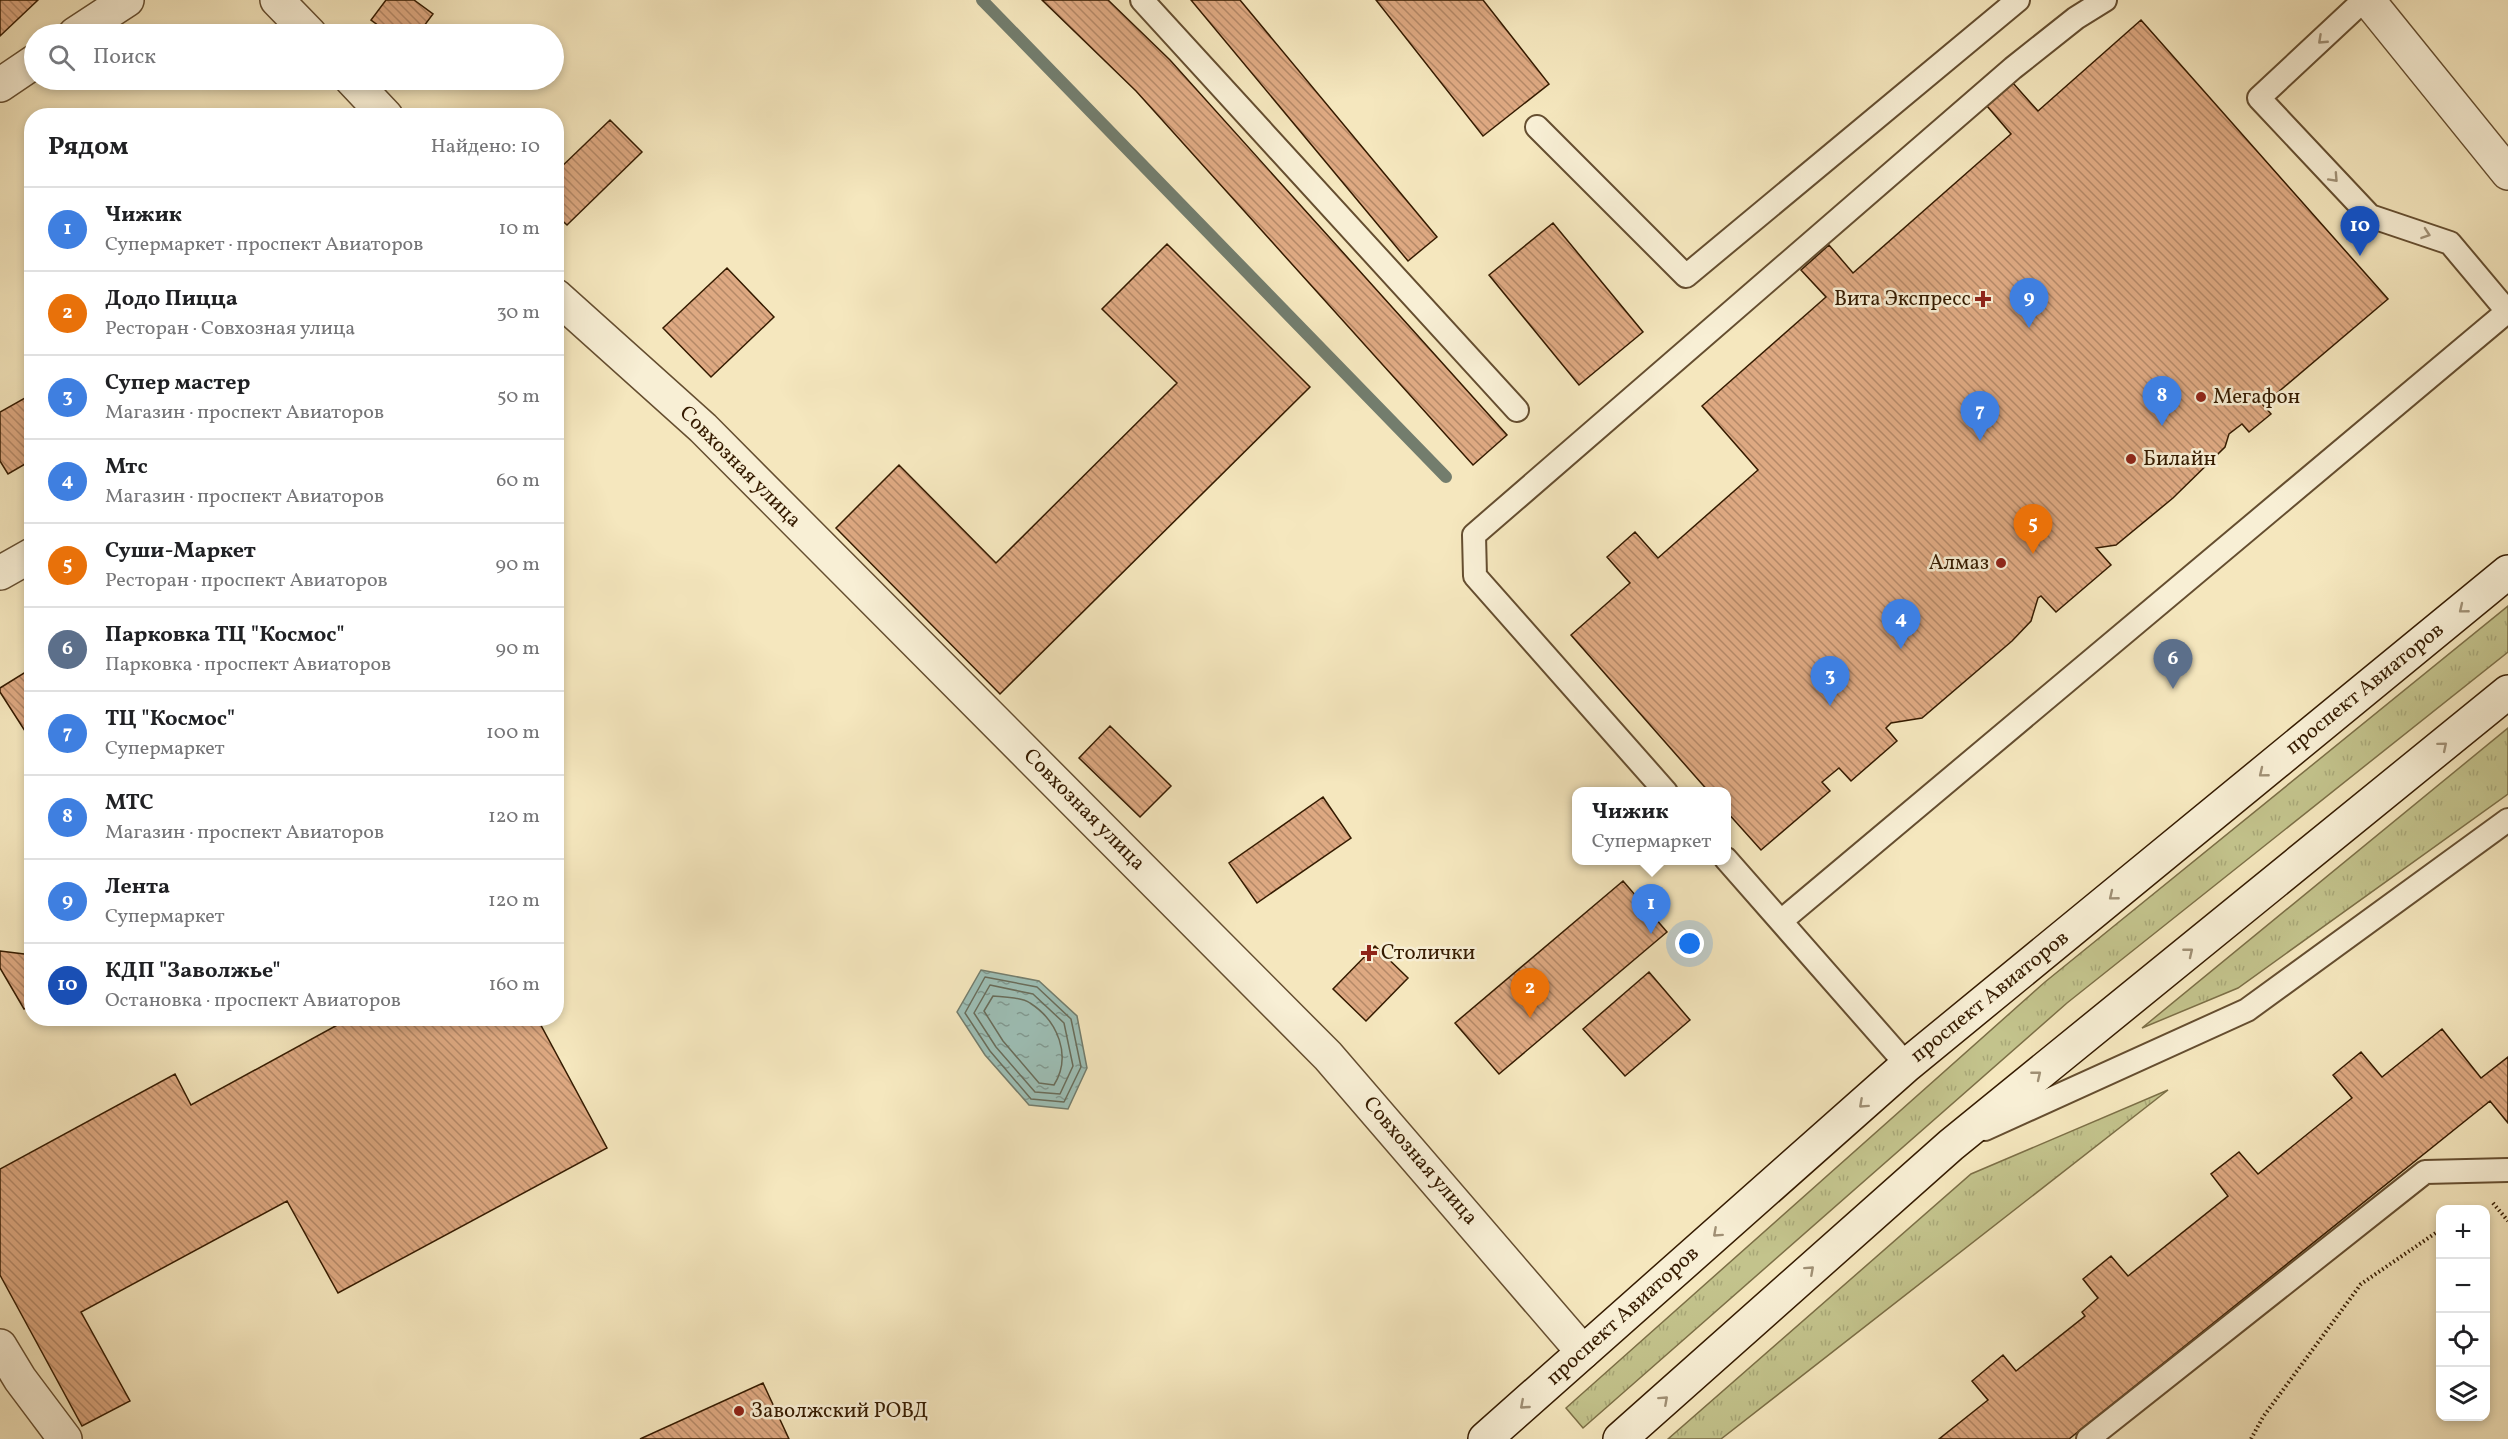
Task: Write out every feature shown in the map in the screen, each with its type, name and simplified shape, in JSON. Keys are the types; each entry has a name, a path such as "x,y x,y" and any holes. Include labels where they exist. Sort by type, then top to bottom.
{"main road":[{"path":"90,24 127,0"},
{"path":"278,0 301,24"},
{"path":"2366,0 2508,173"},
{"path":"0,85 24,69"},
{"path":"361,90 378,108"},
{"name":"Совхозная улица","path":"564,303 703,428 1328,1056 1583,1352"},
{"path":"0,573 24,560"},
{"name":"проспект Авиаторов","path":"1489,1438 1907,1065 2508,572"},
{"path":"1620,1439 1951,1145 2508,692"},
{"path":"0,1346 20,1379 65,1439"}],"lane":[{"path":"1142,0 1517,410"},
{"path":"1537,127 1686,276 2018,0"},
{"path":"1662,787 1475,576 1474,534 2013,68 2076,18 2105,0"},
{"path":"1781,921 2508,311 2450,243 2370,216 2259,98 2366,0"},
{"path":"1951,1145 2247,1010 2508,820"},
{"path":"1731,865 1907,1065"},
{"path":"2088,1439 2425,1172 2508,1170"}],"path":[{"path":"2488,1197 2508,1221"},
{"path":"2251,1439 2264,1417 2361,1284 2436,1233"}],"green space":[{"path":"2508,606 2508,652 2067,1003 1583,1428 1566,1408 2045,982"},
{"path":"2508,728 2508,794 2238,988 2142,1028"},
{"path":"2168,1090 1721,1439 1668,1439 1971,1174"}],"water":[{"path":"981,970 1039,981 1077,1016 1087,1068 1068,1109 1029,1105 985,1055 957,1012"}],"building":[{"path":"0,0 38,0 0,36"},
{"path":"386,0 414,0 433,14 426,24 376,24 371,20"},
{"path":"1042,0 1108,0 1170,60 1507,435 1473,465 1136,91"},
{"path":"1191,0 1240,0 1437,237 1408,261"},
{"path":"1376,0 1483,0 1549,84 1483,136"},
{"path":"2141,20 2388,299 2263,405 2271,414 2249,432 2242,424 2229,434 2225,447 2173,498 2116,545 2096,548 2111,565 2056,612 2041,596 2038,598 2031,621 2012,641 1922,718 1891,723 1886,728 1897,741 1851,781 1839,768 1822,782 1830,791 1761,850 1731,817 1731,787 1705,787 1571,635 1630,583 1607,557 1635,532 1658,558 1758,470 1702,406 1826,297 1801,270 1829,245 1853,273 2011,134 1987,106 2013,83 2038,111"},
{"path":"610,120 642,152 567,225 564,222 564,164"},
{"path":"1553,223 1643,332 1579,385 1489,275"},
{"path":"1167,244 1310,387 1000,694 836,528 899,465 996,563 1177,383 1102,309"},
{"path":"727,268 774,317 711,377 663,328"},
{"path":"24,398 24,465 8,474 0,461 0,412"},
{"path":"24,673 24,730 0,692 0,688"},
{"path":"1110,726 1171,786 1140,817 1079,758"},
{"path":"1323,797 1351,838 1257,903 1229,863"},
{"path":"1623,881 1667,932 1499,1074 1455,1023"},
{"path":"1375,946 1408,978 1366,1021 1333,989"},
{"path":"0,951 24,954 24,1009 0,968"},
{"path":"1649,972 1690,1020 1625,1076 1583,1029"},
{"path":"335,1026 541,1026 607,1148 338,1293 287,1201 81,1312 130,1401 82,1426 0,1275 0,1169 175,1074 191,1105"},
{"path":"2442,1029 2481,1078 2508,1057 2508,1123 2490,1101 2069,1439 1939,1439 1988,1400 1972,1381 2003,1355 2016,1371 2085,1316 2082,1312 2098,1298 2083,1279 2111,1256 2128,1276 2228,1196 2211,1174 2239,1152 2258,1174 2352,1098 2333,1075 2361,1052 2382,1077"},
{"name":"Заволжский РОВД","path":"763,1383 789,1439 640,1439"}],"waterway":[{"path":"982,0 1446,477"}],"place":[{"name":"КДП \"Заволжье\"","path":"2360,256"},
{"name":"Вита Экспресс","path":"1983,299"},
{"name":"Лента","path":"2029,328"},
{"name":"Мегафон","path":"2201,397"},
{"name":"МТС","path":"2162,426"},
{"name":"ТЦ \"Космос\"","path":"1980,441"},
{"name":"Билайн","path":"2131,459"},
{"name":"Суши-Маркет","path":"2033,554"},
{"name":"Алмаз","path":"2001,563"},
{"name":"Мтс","path":"1901,649"},
{"name":"Парковка ТЦ \"Космос\"","path":"2173,689"},
{"name":"Супер мастер","path":"1830,706"},
{"name":"Чижик","path":"1651,934"},
{"name":"Столички","path":"1369,953"},
{"name":"Додо Пицца","path":"1530,1018"},
{"name":"Заволжский РОВД","path":"739,1411"}]}
